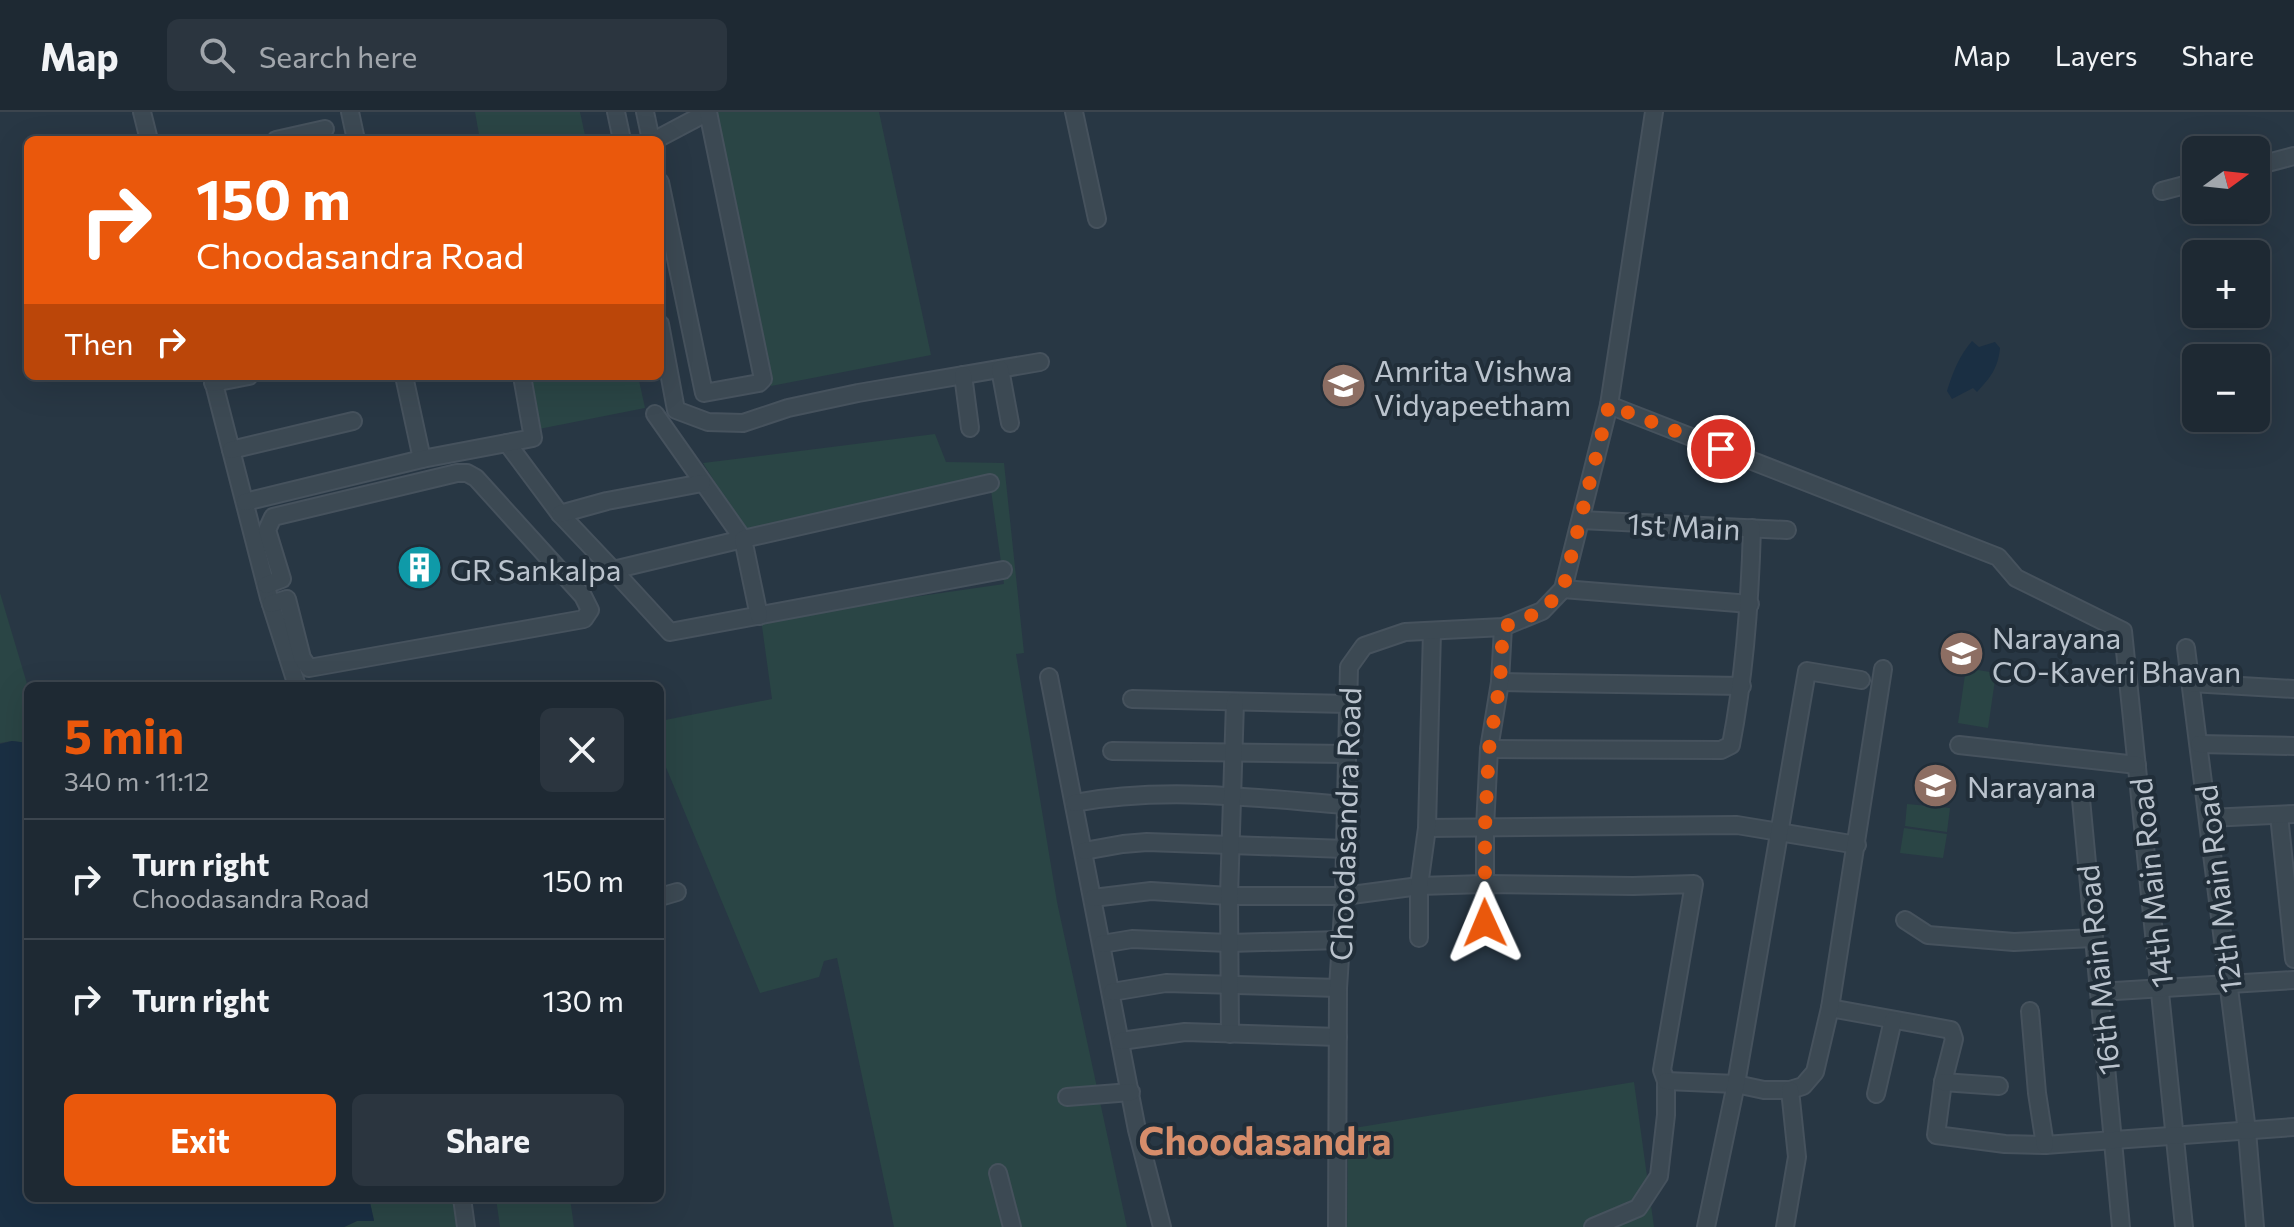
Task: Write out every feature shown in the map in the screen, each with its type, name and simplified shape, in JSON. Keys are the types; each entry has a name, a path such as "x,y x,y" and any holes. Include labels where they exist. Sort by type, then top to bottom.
{"street":[{"path":"142,112 148,136"},
{"path":"350,112 355,136"},
{"path":"616,112 621,136"},
{"path":"645,112 652,136"},
{"path":"661,136 708,112 763,379 759,383 704,393 664,201"},
{"path":"1074,112 1097,219"},
{"path":"1654,112 1609,405 1563,589 1750,604"},
{"path":"302,136 325,129"},
{"path":"2270,162 2294,156"},
{"path":"2162,191 2182,186"},
{"path":"664,346 676,410 708,422 743,423 788,408 830,399 1040,362"},
{"path":"1000,369 1010,423"},
{"path":"963,375 970,428"},
{"path":"212,380 266,585 279,602 309,668 584,619 590,610 573,584 485,487 467,473 273,517 267,530 282,579 279,602 296,682"},
{"path":"405,380 422,459"},
{"path":"245,502 422,459 533,438 523,380"},
{"name":"14th Main Road","path":"1609,405 1998,557 2016,578 2123,631 2184,1227"},
{"path":"655,414 743,539 759,616"},
{"path":"231,450 353,421"},
{"path":"507,443 560,514 670,632 1003,570"},
{"path":"560,514 607,501 702,483"},
{"path":"613,570 990,483"},
{"name":"1st Main","path":"1581,520 1787,530"},
{"path":"1489,749 1721,750 1731,745 1742,686 1750,604 1752,528"},
{"path":"266,585 282,579"},
{"name":"Choodasandra Road","path":"1337,1227 1338,988 1344,896 1349,667 1364,646 1405,632 1503,627 1542,611 1563,589"},
{"path":"1485,923 1489,749 1500,682 1503,627"},
{"path":"1419,938 1419,886 1427,828 1432,631"},
{"name":"12th Main Road","path":"2186,648 2247,1131 2255,1227"},
{"path":"1666,1081 1790,1090 1803,1086 1815,1072 1830,1008 1883,669"},
{"path":"1706,1227 1736,1084 1807,671 1861,680"},
{"path":"1049,677 1137,1130 1162,1227"},
{"path":"1500,682 1742,686"},
{"path":"2191,683 2294,689"},
{"path":"1132,699 1348,704"},
{"path":"1230,1034 1229,896 1235,702"},
{"path":"2199,744 2294,746"},
{"path":"1959,745 2137,765"},
{"path":"1112,751 1347,754"},
{"path":"1074,803 1132,795 1202,794 1346,805"},
{"name":"16th Main Road","path":"2081,799 2121,1227"},
{"path":"2209,818 2286,814 2294,959"},
{"path":"1427,828 1737,825 1857,845"},
{"path":"1084,851 1147,842 1345,849"},
{"path":"1093,898 1151,891 1229,896 1344,896 1419,886 1694,884 1662,1070 1666,1081 1666,1115 1659,1176 1638,1208 1593,1227"},
{"path":"1905,920 1928,935 2014,942 2093,938"},
{"path":"1102,944 1146,939 1229,943 1341,940"},
{"path":"2099,992 2294,980"},
{"path":"1112,992 1166,983 1338,988"},
{"path":"1830,1008 1951,1030 1954,1039 1943,1082 1936,1135 2005,1144 2045,1145 2294,1127"},
{"path":"2030,1011 2045,1145"},
{"path":"1876,1094 1893,1020"},
{"path":"1121,1041 1185,1032 1338,1037"},
{"path":"1943,1082 1999,1086"},
{"path":"1785,1227 1797,1157 1790,1090"},
{"path":"1067,1097 1131,1092"},
{"path":"998,1173 1012,1227"},
{"path":"463,1202 466,1227"}],"green space":[{"path":"475,112 580,112 585,136 479,136"},
{"path":"712,112 879,112 931,355 771,386"},
{"path":"529,380 639,380 645,408 539,429"},
{"path":"935,434 946,462 1004,463 1024,653 1016,654 1057,902 1127,1227 894,1227 837,958 824,961 819,977 760,993 664,763 664,720 772,699 761,619 1004,584 990,483 748,535 703,463"},
{"path":"0,593 27,682 24,682 24,742 0,743"},
{"path":"1966,668 1996,673 1988,728 1958,723"},
{"path":"1907,804 1950,808 1947,832 1905,826"},
{"path":"1904,828 1947,834 1943,858 1900,853"},
{"path":"1634,1082 1654,1227 1347,1227 1348,1129"},
{"path":"370,1202 453,1202 457,1227 344,1227 357,1221 374,1220"},
{"path":"497,1202 571,1202 574,1227 500,1227"}],"water":[{"path":"1972,341 1979,347 1995,342 2000,348 1996,367 1977,392 1973,388 1952,399 1947,391 1949,384 1960,358"},
{"path":"24,742 24,1202 370,1202 374,1221 357,1221 344,1227 0,1227 0,744"}],"place":[{"name":"Amrita Vishwa Vidyapeetham","path":"1343,386"},
{"name":"GR Sankalpa","path":"419,568"},
{"name":"Narayana CO-Kaveri Bhavan","path":"1961,653"},
{"name":"Narayana","path":"1936,785"}],"district":[{"name":"Choodasandra","path":"1265,1139"}],"route":[{"path":"1485,923 1489,749 1500,682 1503,627 1542,611 1563,589 1609,405 1721,449"}]}
